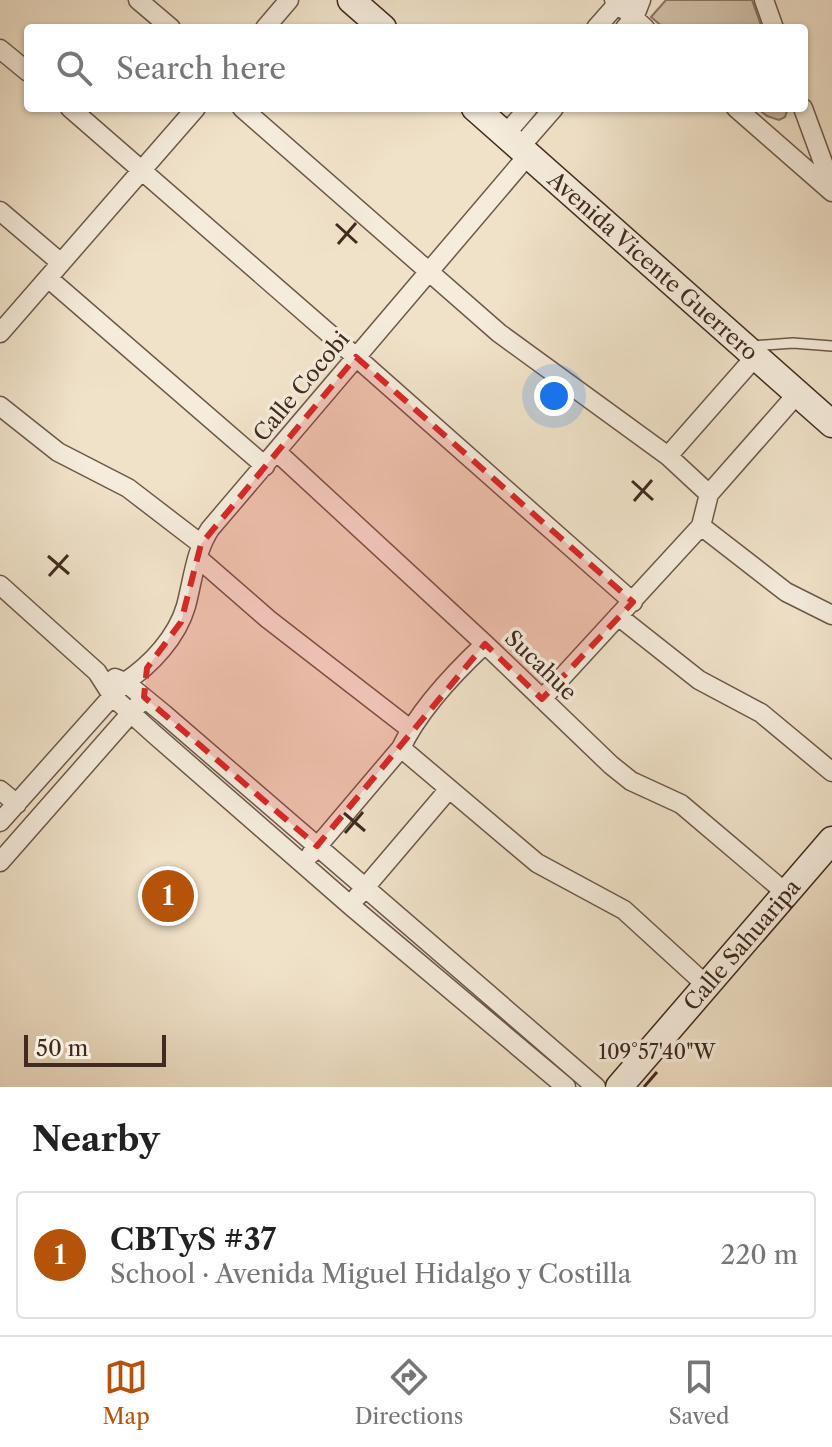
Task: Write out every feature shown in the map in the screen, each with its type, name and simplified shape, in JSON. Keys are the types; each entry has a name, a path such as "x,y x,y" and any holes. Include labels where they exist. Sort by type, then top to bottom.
{"main road":[{"path":"351,0 378,24"},
{"name":"Avenida Vicente Guerrero","path":"480,112 832,424"},
{"name":"Calle Sahuaripa","path":"619,1087 832,840"}],"street":[{"path":"138,0 166,24"},
{"path":"268,24 289,0"},
{"path":"635,24 641,0"},
{"path":"764,0 773,24"},
{"path":"599,24 619,1 634,24"},
{"path":"0,49 24,69"},
{"path":"75,112 633,602"},
{"path":"0,333 192,112"},
{"path":"247,112 499,333 668,456 709,494"},
{"path":"518,145 527,112"},
{"path":"518,145 550,112"},
{"path":"741,112 832,190"},
{"path":"804,112 832,190"},
{"name":"Calle Cocobi","path":"0,822 119,689 147,668 181,622 199,551 210,529 430,271 518,145"},
{"path":"0,211 61,263"},
{"name":"Sucahue","path":"48,278 271,459 485,644 622,774 681,804 786,893"},
{"path":"668,456 750,352"},
{"path":"542,699 701,526 709,494 797,394"},
{"path":"0,406 58,452 128,488 199,551 268,619 410,729"},
{"path":"701,526 773,583 799,600 832,615"},
{"path":"0,585 97,672 119,689 144,697 596,1087"},
{"path":"618,616 699,680 761,713 832,772"},
{"path":"303,865 401,748 410,729 485,644"},
{"path":"0,862 132,714 144,697 147,668"},
{"path":"119,689 132,714 303,865 566,1087"},
{"path":"401,748 537,863 624,910 705,984"},
{"path":"351,906 449,789"},
{"path":"0,790 17,804"}],"lane":[{"path":"750,352 793,343 832,346"}],"highlighted area":[{"path":"356,357 633,602 542,699 485,644 317,846 144,697 147,668 181,622 201,544"}],"shaded area":[{"path":"666,0 752,0 761,24 659,24 651,17"},
{"path":"762,112 787,112 779,120"}],"place":[{"name":"CBTyS #37","path":"168,896"}]}
